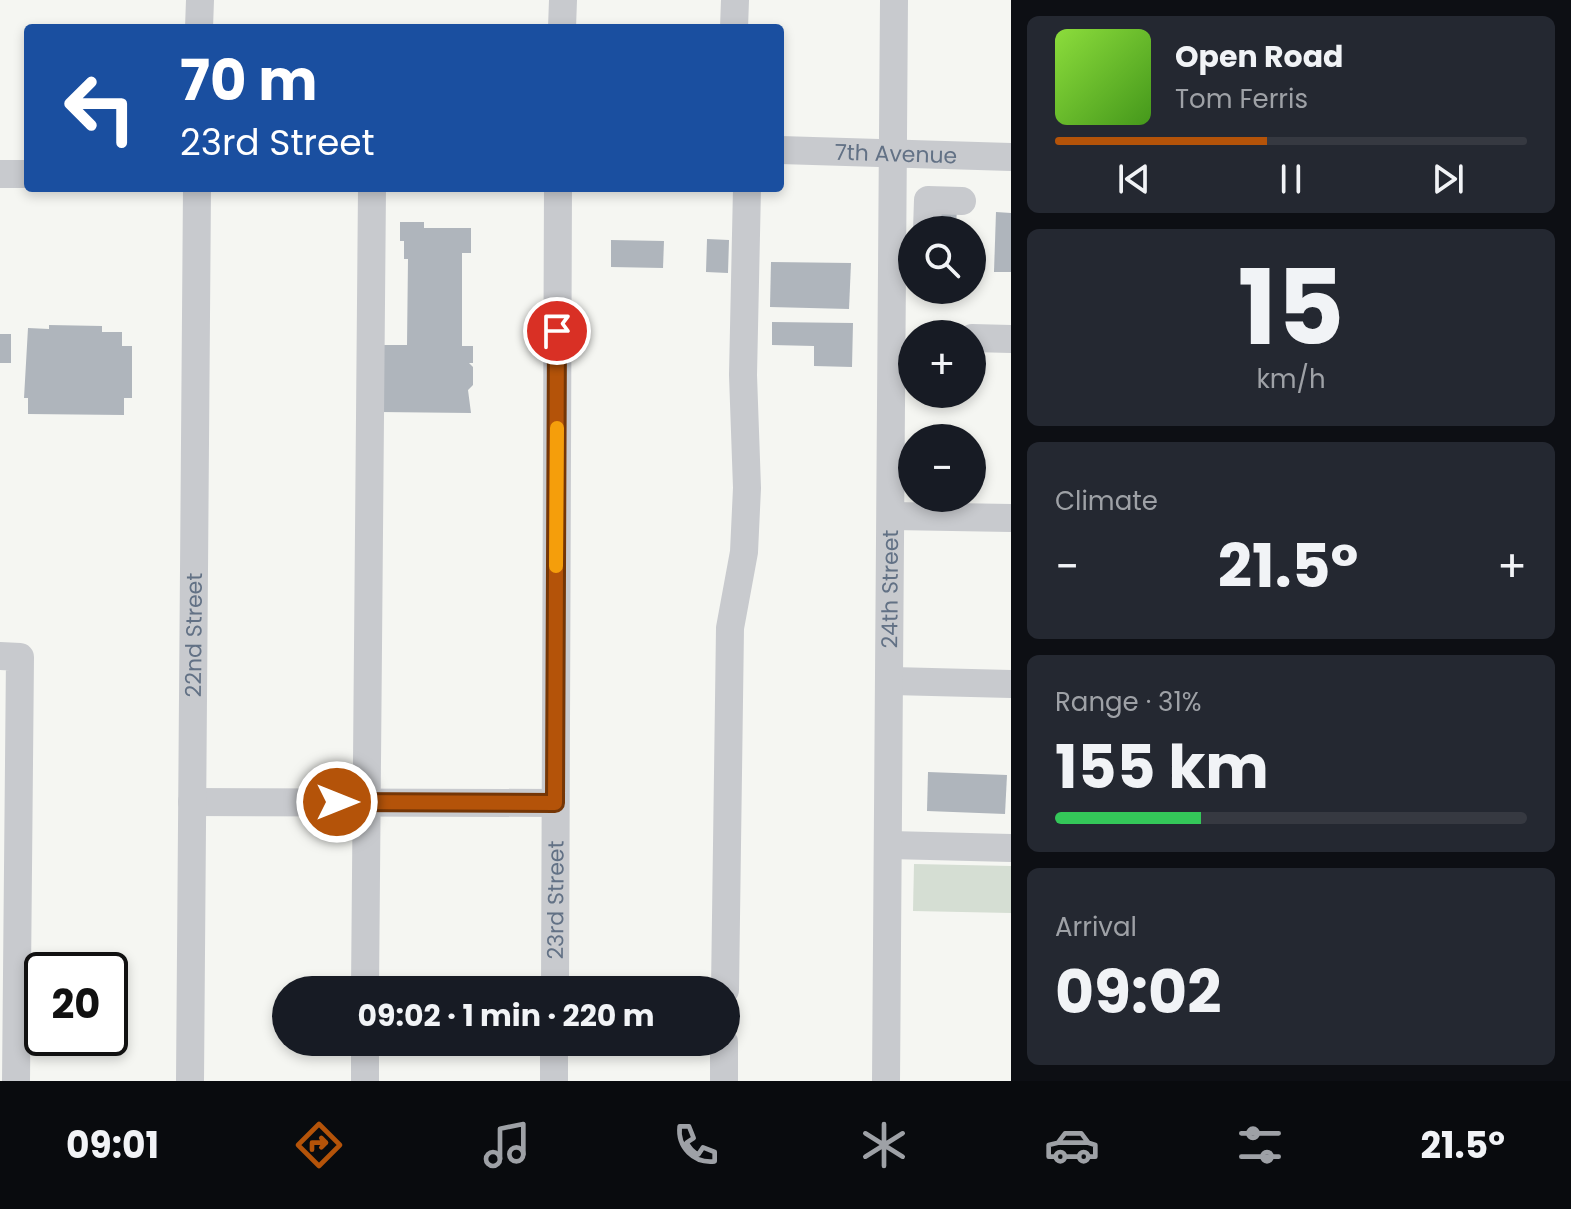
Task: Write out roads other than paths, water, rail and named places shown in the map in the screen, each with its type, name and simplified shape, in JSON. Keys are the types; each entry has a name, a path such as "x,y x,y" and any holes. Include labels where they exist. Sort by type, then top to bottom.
{"street":[{"path":"199,24 200,0"},
{"path":"562,24 563,0"},
{"path":"734,24 735,0"},
{"name":"24th Street","path":"894,0 894,154 902,320"},
{"name":"7th Avenue","path":"784,150 1011,157"},
{"path":"0,174 24,174"},
{"name":"22nd Street","path":"190,1081 197,192"},
{"path":"365,976 372,192"},
{"name":"23rd Street","path":"555,976 558,192"},
{"path":"725,976 730,628 744,552 747,488 743,375 747,192"},
{"path":"927,216 928,200 962,201"},
{"path":"986,338 1011,339"},
{"name":"24th Street","path":"887,1080 893,516 899,408"},
{"path":"893,516 1011,518"},
{"path":"0,656 20,657 16,1081"},
{"path":"892,681 1011,684"},
{"path":"192,802 555,803"},
{"path":"890,845 1011,848"},
{"path":"365,1056 365,1081"},
{"path":"554,1056 554,1081"},
{"path":"724,1056 724,1081"}]}
